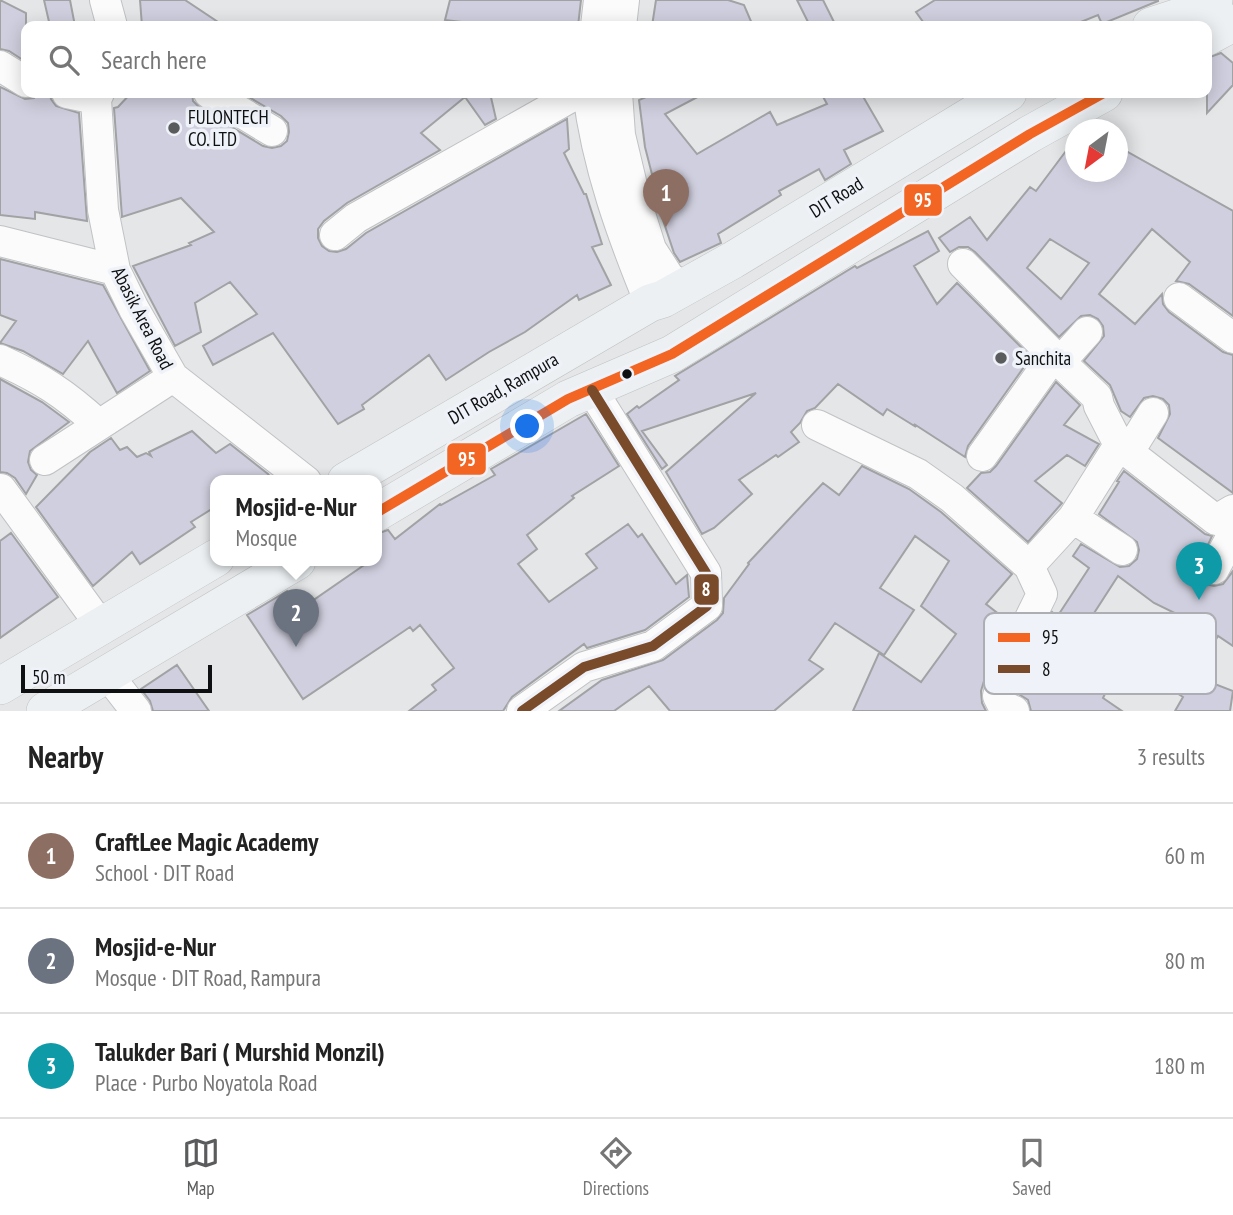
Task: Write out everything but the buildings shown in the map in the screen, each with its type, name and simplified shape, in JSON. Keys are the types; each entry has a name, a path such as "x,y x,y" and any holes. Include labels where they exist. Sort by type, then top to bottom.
{"main road":[{"path":"1151,21 1194,13 1233,23"},
{"path":"1168,21 1194,13"},
{"name":"DIT Road","path":"666,297 1000,98"},
{"path":"382,509 568,399 672,354 1030,134 1095,98"},
{"path":"666,297 672,354"},
{"name":"DIT Road, Rampura","path":"356,475 666,297"},
{"path":"0,686 210,561"},
{"path":"45,711 289,566"}],"street":[{"path":"597,21 599,0"},
{"path":"622,21 624,0"},
{"path":"0,66 21,79"},
{"name":"Abasik Area Road","path":"98,98 103,210 115,270 173,377 298,475"},
{"path":"217,98 272,131"},
{"path":"335,235 356,218 569,98"},
{"path":"589,98 595,139 608,190 633,263 666,297"},
{"path":"618,98 620,135 635,198 651,249 669,277 666,297"},
{"path":"0,241 115,270"},
{"path":"963,264 1097,397 1099,407 1124,449 1216,520 1233,510"},
{"path":"1180,298 1233,338"},
{"path":"982,456 1057,359 1087,332"},
{"path":"0,360 35,376 68,397 98,425"},
{"path":"45,460 173,377"},
{"path":"522,711 584,667 653,646 707,606 706,573 592,390"},
{"path":"1029,566 1073,518 1153,414"},
{"path":"817,425 918,474 952,498 1029,566 1042,594 1032,613"},
{"path":"1,489 101,626"},
{"path":"1073,518 1122,550"},
{"path":"1214,569 1233,534"},
{"path":"108,675 136,711"},
{"path":"999,694 1003,706 1014,711"}],"transit line":[{"name":"95","path":"382,509 568,399 672,354 1030,134 1095,98"},
{"name":"8","path":"522,711 584,667 653,646 707,606 706,573 592,390"}],"place":[{"name":"FULONTECH CO. LTD","path":"174,128"},
{"name":"CraftLee Magic Academy","path":"666,227"},
{"name":"Sanchita","path":"1001,358"},
{"name":"Talukder Bari ( Murshid Monzil)","path":"1199,600"},
{"name":"Mosjid-e-Nur","path":"296,647"}]}
